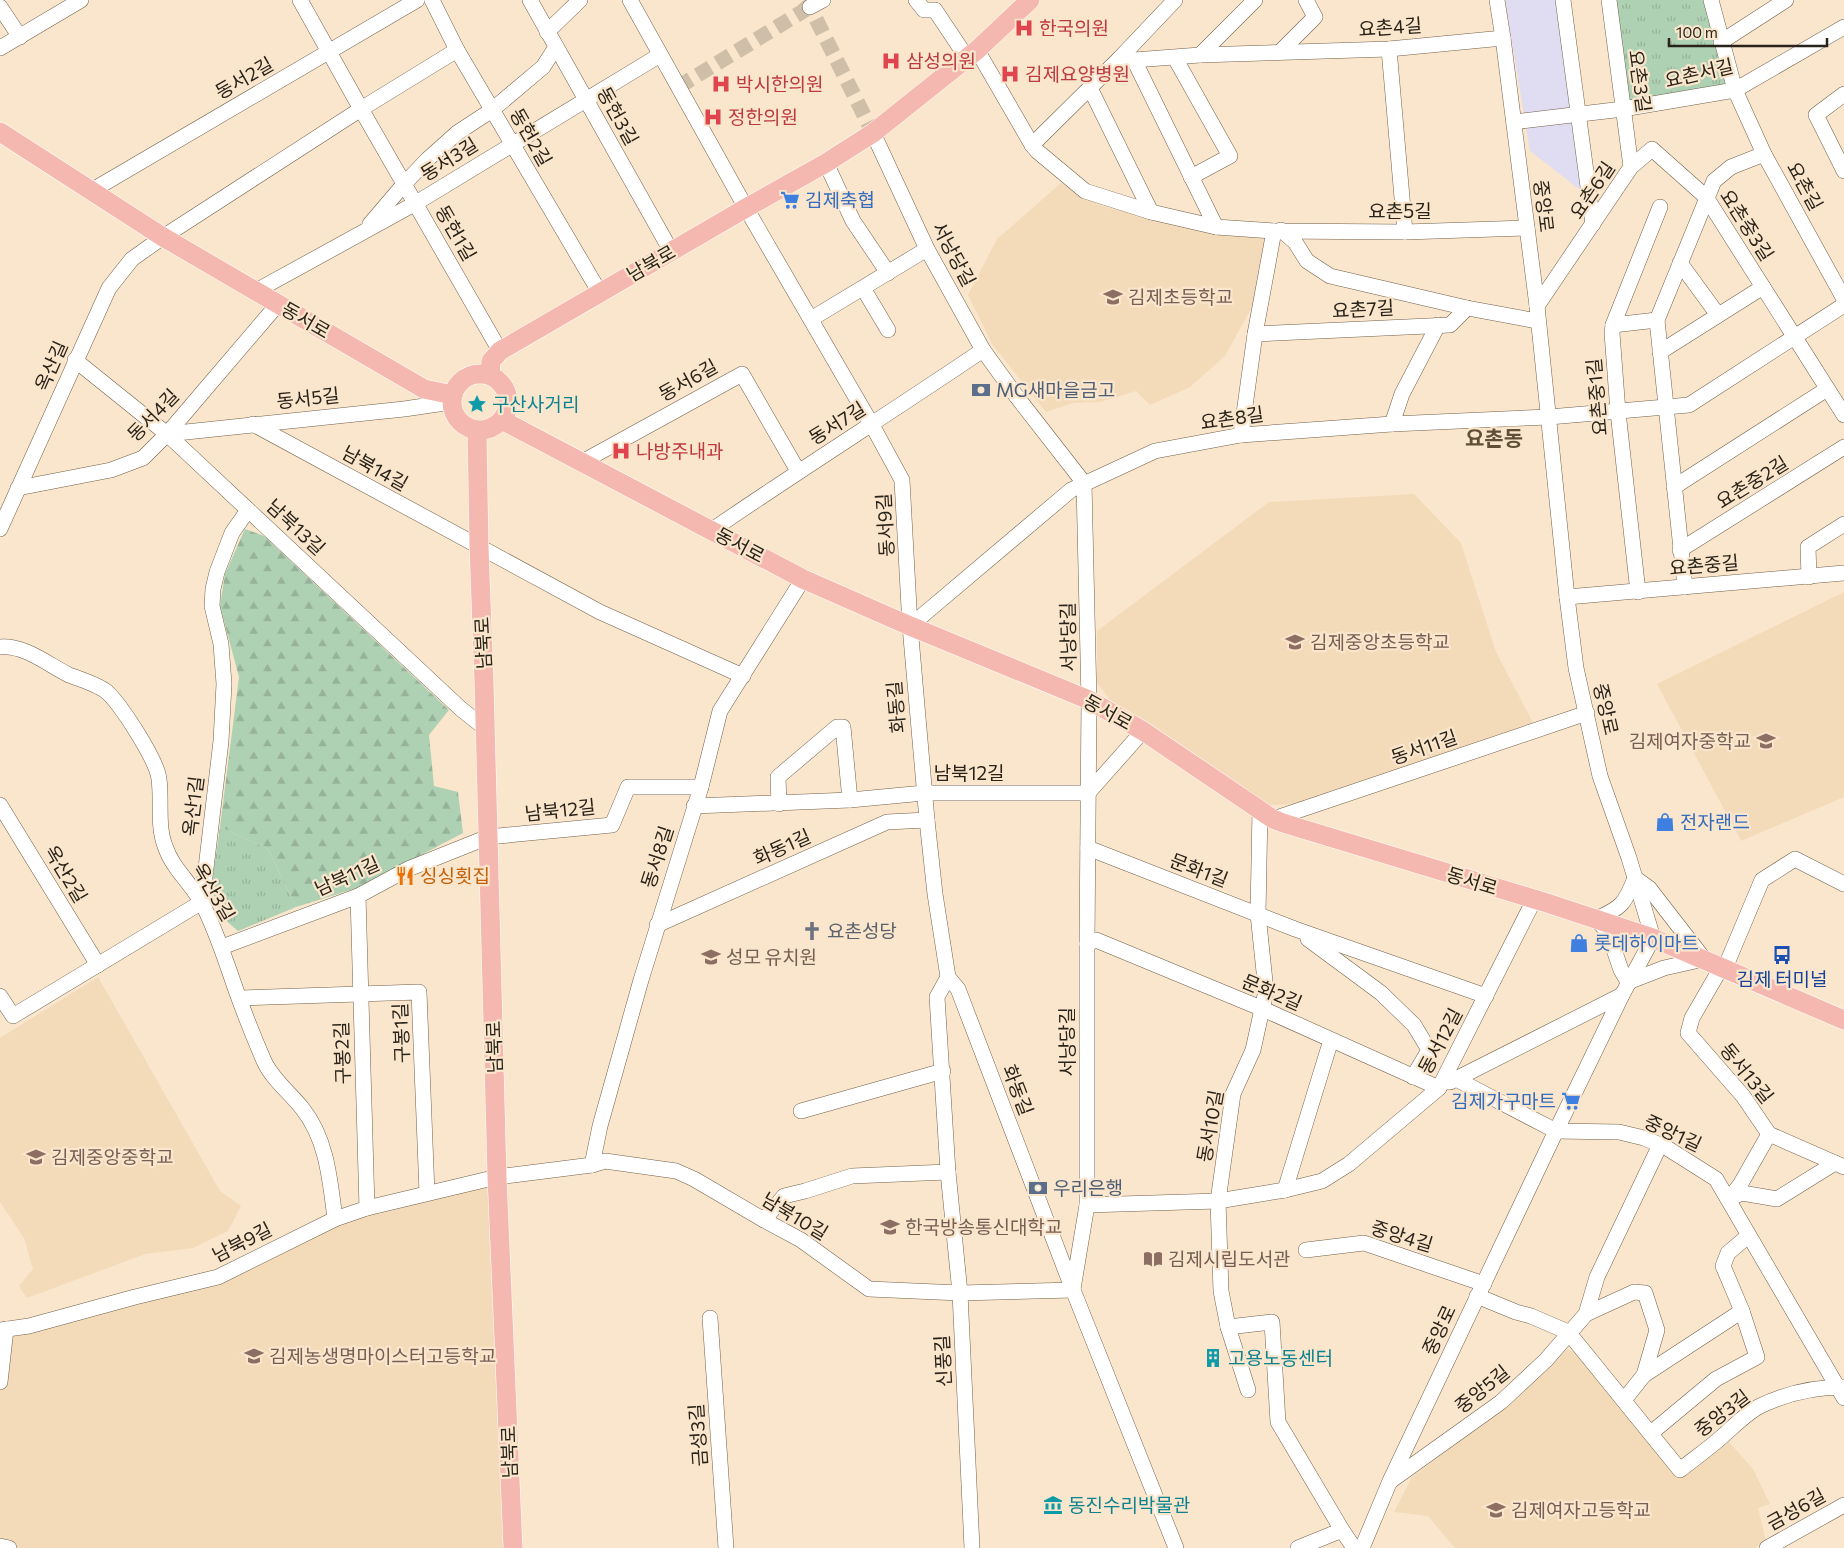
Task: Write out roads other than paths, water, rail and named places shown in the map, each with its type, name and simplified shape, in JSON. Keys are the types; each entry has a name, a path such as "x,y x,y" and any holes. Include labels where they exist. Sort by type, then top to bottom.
{"main road":[{"name":"남북로","path":"500,351 826,163 873,133 972,54 1030,0"},
{"name":"동서로","path":"0,132 163,237 424,389 452,398"},
{"path":"490,375 491,361 500,351"},
{"path":"484,373 490,375 501,382 508,395 508,408 502,420 491,428 477,430 471,428 455,415 452,398 459,383 470,375 484,373"},
{"name":"동서로","path":"502,420 803,579 910,626 1089,700 1143,731 1267,814 1292,826 1654,938 1844,1020"},
{"name":"남북로","path":"477,430 497,1177 513,1548"}],"street":[{"path":"0,48 82,0"},
{"name":"동헌1길","path":"300,0 500,351"},
{"name":"동서2길","path":"91,191 417,0"},
{"name":"동헌2길","path":"432,0 457,50 600,293"},
{"name":"동헌3길","path":"530,0 671,252"},
{"path":"547,32 580,0"},
{"name":"동서9길","path":"630,0 746,208 902,480 910,626"},
{"name":"요촌5길","path":"916,0 924,10 935,10 972,54 1037,151 1084,191 1151,212 1216,227 1278,231 1405,232 1527,228"},
{"path":"1200,55 1255,0"},
{"path":"1280,52 1315,17 1306,0"},
{"name":"중앙로","path":"1362,1548 1390,1481 1556,1132 1625,988 1654,938 1600,776 1576,668 1527,228 1497,0"},
{"path":"1563,0 1593,224"},
{"name":"요촌3길","path":"1609,0 1631,167"},
{"name":"요촌길","path":"1712,0 1734,90 1764,154 1844,299"},
{"path":"1721,42 1786,0"},
{"path":"1032,145 1090,88 1127,59 1167,3"},
{"path":"0,8 20,37"},
{"name":"요촌서길","path":"1514,122 1623,109 1734,90 1844,27"},
{"name":"요촌4길","path":"1127,59 1389,48 1503,38"},
{"path":"366,230 405,183 457,133 492,110 543,67 556,47"},
{"path":"1389,48 1405,232"},
{"path":"163,237 361,109 457,50"},
{"name":"동서3길","path":"256,291 416,203 660,55"},
{"path":"1175,58 1230,156 1191,177"},
{"path":"1127,59 1216,227"},
{"path":"1090,88 1151,212"},
{"path":"1843,166 1816,116 1844,94"},
{"name":"서낭당길","path":"873,133 927,248 983,350 1084,483 1089,700 1086,944 1087,1205 1073,1290"},
{"name":"요촌6길","path":"1537,314 1631,167 1652,149"},
{"name":"요촌중3길","path":"1652,149 1706,197 1844,415"},
{"path":"1685,586 1657,320 1714,181 1731,167 1764,154"},
{"path":"826,163 853,221 888,273"},
{"name":"요촌중1길","path":"1638,592 1618,412 1612,333 1660,207"},
{"path":"1241,435 1255,334 1278,231"},
{"name":"요촌7길","path":"1278,231 1295,242 1307,261 1330,276 1467,308 1537,314"},
{"name":"옥산길","path":"0,529 108,288 132,259 163,237"},
{"path":"811,319 927,248"},
{"path":"1680,263 1718,315"},
{"path":"1660,352 1763,287"},
{"path":"863,288 888,330"},
{"name":"동서4길","path":"18,488 119,467 143,458 167,434 278,304"},
{"path":"1549,417 1689,405 1844,305"},
{"name":"요촌7길","path":"1255,334 1450,325 1467,308"},
{"path":"1614,325 1657,320"},
{"path":"1392,424 1402,394 1438,325"},
{"name":"동서7길","path":"712,530 798,471 872,425 983,350"},
{"name":"남북13길","path":"75,360 167,434 461,709 486,728"},
{"name":"동서6길","path":"582,462 742,374 798,471"},
{"name":"요촌중2길","path":"1674,487 1828,389"},
{"name":"동서5길","path":"167,434 404,409 452,398"},
{"name":"요촌8길","path":"1084,483 1155,450 1241,435 1392,424 1549,417"},
{"name":"남북14길","path":"253,424 479,547"},
{"name":"요촌중2길","path":"1680,550 1844,447"},
{"path":"910,626 1071,490 1084,483"},
{"name":"옥산1길","path":"202,902 221,741 224,684 221,644 212,606 213,589 217,572 232,533 248,510"},
{"path":"1809,577 1808,547 1844,524"},
{"path":"479,547 600,612 743,676"},
{"name":"요촌중길","path":"1567,598 1844,573"},
{"name":"동서8길","path":"592,1165 600,1126 657,925 700,787 720,711 803,579"},
{"name":"화동길","path":"910,626 924,793 935,894 948,977 958,989 1073,1290 1176,1548"},
{"name":"옥산3길","path":"0,647 6,646 32,654 106,692 120,708 137,734 159,776 161,829 168,855 202,902 222,947 265,1064 284,1089 303,1108 318,1132 329,1170 335,1219"},
{"name":"동서11길","path":"1267,814 1587,713"},
{"path":"779,804 778,777 837,727 843,727 850,800"},
{"path":"1088,793 1143,731"},
{"name":"남북12길","path":"488,837 612,825 628,787 700,787"},
{"name":"남북12길","path":"694,806 850,800 924,793 1088,793"},
{"name":"옥산2길","path":"0,805 98,965"},
{"name":"동서10길","path":"1248,1390 1228,1327 1220,1292 1218,1201 1233,1094 1253,1050 1266,991 1258,914 1267,814"},
{"name":"화동1길","path":"657,925 887,822 927,820"},
{"name":"남북11길","path":"222,947 358,896 408,869 488,837"},
{"name":"문화1길","path":"1088,848 1295,929 1486,996"},
{"path":"1724,967 1762,880 1795,860 1841,879"},
{"path":"1440,1088 1664,968 1704,959 1649,888 1635,878 1628,898 1610,913 1596,919 1608,932 1625,988"},
{"name":"구봉2길","path":"358,896 367,1208"},
{"name":"동서12길","path":"1087,1205 1218,1201 1285,1190 1322,1181 1349,1164 1440,1088 1534,900"},
{"path":"0,996 13,1016 202,902"},
{"name":"문화1길","path":"1295,929 1381,993 1414,1025 1429,1050 1413,1077"},
{"name":"문화2길","path":"1086,944 1096,940 1263,1009 1440,1088"},
{"name":"동서13길","path":"1724,967 1692,1018 1688,1034 1743,1096 1769,1134 1840,1165"},
{"name":"신풍길","path":"948,977 937,997 948,1172 960,1293 972,1548"},
{"name":"구봉1길","path":"240,998 420,992 427,1193"},
{"path":"1285,1190 1331,1040"},
{"path":"800,1111 943,1071"},
{"path":"1456,1079 1556,1132"},
{"name":"중앙1길","path":"1556,1132 1619,1132 1644,1138 1660,1145 1716,1179 1729,1199 1748,1236 1842,1391"},
{"path":"1729,1199 1740,1184 1769,1134"},
{"name":"중앙5길","path":"1586,1314 1597,1277 1660,1145"},
{"name":"남북10길","path":"497,1177 592,1165 605,1161 676,1171 694,1179 801,1240 869,1289 960,1293 1073,1290"},
{"path":"1729,1199 1742,1193 1777,1199 1840,1165"},
{"path":"764,1220 784,1196 852,1176 948,1172"},
{"name":"남북9길","path":"3,1330 29,1326 218,1277 335,1219 367,1208 497,1177"},
{"path":"1624,1400 1644,1375 1742,1311 1723,1266 1728,1253 1748,1236"},
{"name":"중앙4길","path":"1306,1250 1364,1243 1481,1290"},
{"name":"중앙3길","path":"1481,1290 1516,1312 1532,1316 1568,1332 1680,1470 1737,1422 1757,1408 1775,1400 1806,1391 1842,1391"},
{"name":"중앙5길","path":"1390,1481 1501,1402 1546,1360 1568,1332 1586,1314 1634,1292 1645,1294 1657,1330 1644,1375"},
{"name":"중앙3길","path":"1651,1433 1716,1379 1757,1357 1742,1311"},
{"name":"금성3길","path":"710,1318 726,1548"},
{"path":"1228,1327 1272,1322 1278,1422 1354,1548"},
{"path":"0,1382 3,1330"},
{"name":"금성6길","path":"1767,1548 1844,1505"},
{"path":"1298,1548 1342,1530"},
{"path":"0,1546 9,1548"}],"tunnel":[{"path":"804,0 810,7 873,133"},
{"path":"678,87 810,7"}],"place":[{"name":"한국의원","path":"1024,28"},
{"name":"삼성의원","path":"891,61"},
{"name":"김제요양병원","path":"1010,74"},
{"name":"박시한의원","path":"721,84"},
{"name":"정한의원","path":"713,117"},
{"name":"김제축협","path":"790,200"},
{"name":"김제초등학교","path":"1113,297"},
{"name":"MG새마을금고","path":"981,390"},
{"name":"구산사거리","path":"477,404"},
{"name":"나방주내과","path":"621,451"},
{"name":"김제중앙초등학교","path":"1295,642"},
{"name":"김제여자중학교","path":"1766,741"},
{"name":"전자랜드","path":"1665,822"},
{"name":"싱싱횟집","path":"405,876"},
{"name":"요촌성당","path":"812,931"},
{"name":"롯데하이마트","path":"1579,943"},
{"name":"김제 터미널","path":"1782,955"},
{"name":"성모 유치원","path":"711,957"},
{"name":"김제가구마트","path":"1571,1101"},
{"name":"김제중앙중학교","path":"36,1157"},
{"name":"우리은행","path":"1038,1188"},
{"name":"한국방송통신대학교","path":"890,1227"},
{"name":"김제시립도서관","path":"1153,1259"},
{"name":"김제농생명마이스터고등학교","path":"254,1356"},
{"name":"고용노동센터","path":"1213,1358"},
{"name":"동진수리박물관","path":"1053,1505"},
{"name":"김제여자고등학교","path":"1496,1510"}],"district":[{"name":"요촌동","path":"1494,439"}]}
